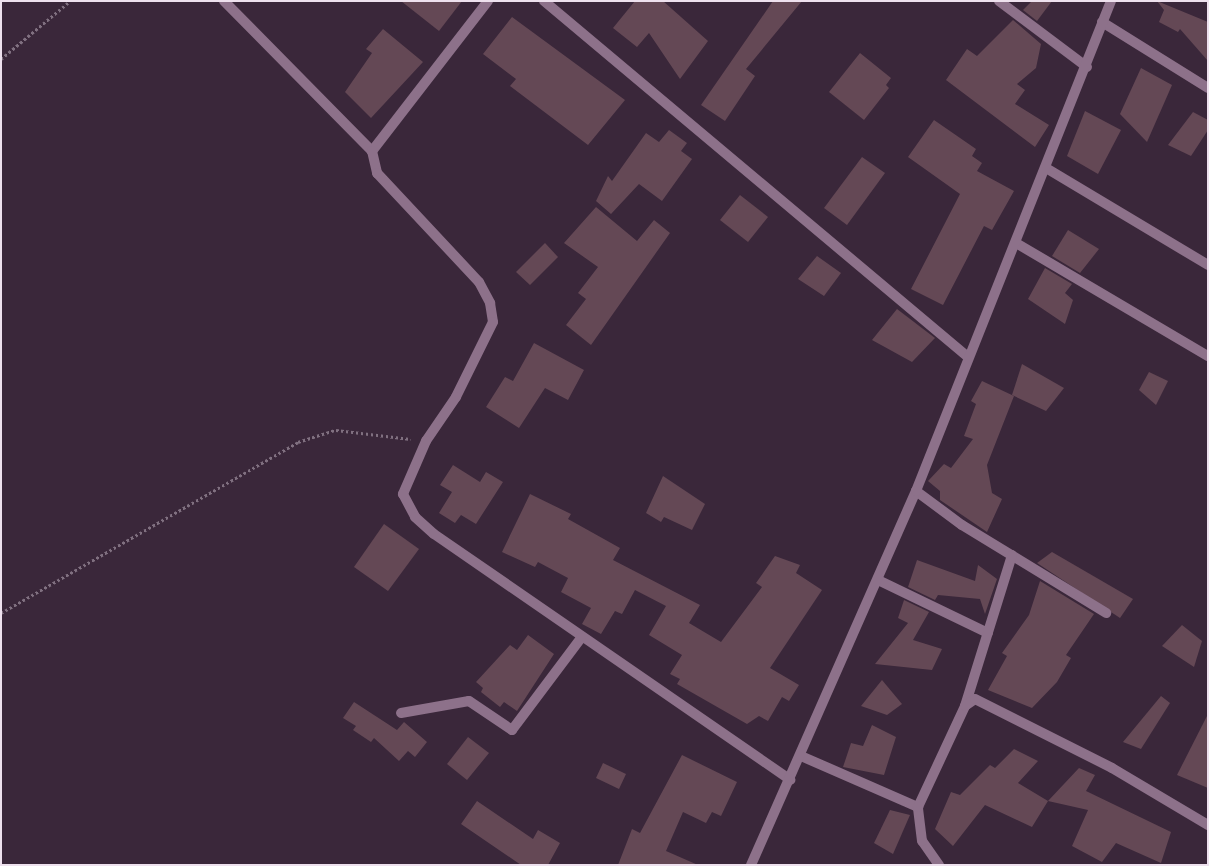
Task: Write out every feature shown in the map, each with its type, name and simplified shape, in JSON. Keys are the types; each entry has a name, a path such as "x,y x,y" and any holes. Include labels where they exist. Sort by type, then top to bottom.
{"street":[{"path":"224,1 372,151 377,173 440,236 479,282 490,303 493,322 456,396 426,441 403,494 415,517 581,638 790,780"},
{"path":"372,151 488,1"},
{"path":"544,1 968,357"},
{"path":"999,1 1087,67"},
{"path":"751,865 801,756 916,491 968,357 1087,67 1111,1"},
{"path":"1102,22 1208,88"},
{"path":"1046,168 1208,265"},
{"path":"1016,243 1208,356"},
{"path":"916,491 1012,556 1106,613"},
{"path":"939,865 922,840 918,807 965,706 1012,556"},
{"path":"878,580 988,633"},
{"path":"401,713 469,700 512,730 581,638"},
{"path":"965,706 975,699 986,701 1208,825"},
{"path":"801,756 918,807"}],"path":[{"path":"1,59 70,1"},
{"path":"1,613 321,433 336,430 426,441"}],"building":[{"path":"401,1 462,1 439,31"},
{"path":"635,1 663,1 708,41 680,79 649,33 637,47 613,28"},
{"path":"773,1 802,1 746,69 755,76 725,121 701,105"},
{"path":"1032,1 1052,1 1037,21 1023,10"},
{"path":"1157,1 1208,22 1208,61 1180,29 1178,32 1159,22 1164,10"},
{"path":"512,17 625,100 588,145 510,86 516,79 483,54"},
{"path":"1013,20 1041,44 1036,68 1017,84 1025,90 1015,104 1049,125 1035,147 946,80 967,49 977,56"},
{"path":"383,29 423,62 371,118 345,92 372,53 366,49"},
{"path":"860,53 891,78 886,85 889,88 864,120 829,92"},
{"path":"1141,68 1172,85 1147,142 1120,114"},
{"path":"1085,111 1121,130 1098,174 1067,156"},
{"path":"1193,112 1208,120 1208,130 1191,156 1168,145"},
{"path":"934,120 976,149 972,156 982,163 977,171 1014,191 992,230 984,226 943,305 911,289 960,194 908,157"},
{"path":"669,130 687,143 681,151 692,159 662,201 639,184 611,214 596,201 608,176 612,181 646,133 659,142"},
{"path":"862,157 885,173 847,225 824,208"},
{"path":"740,195 768,217 748,242 720,220"},
{"path":"596,207 637,241 654,220 670,233 591,345 566,325 586,299 578,293 598,267 564,243"},
{"path":"1068,230 1099,249 1080,273 1052,256"},
{"path":"545,243 558,257 530,285 516,272"},
{"path":"817,256 841,273 824,296 798,279"},
{"path":"1045,268 1072,284 1065,293 1073,300 1065,324 1028,299"},
{"path":"897,309 935,338 912,362 872,340"},
{"path":"534,343 584,370 568,400 545,388 519,428 486,407 505,377 513,381"},
{"path":"1022,364 1064,388 1046,411 1012,395"},
{"path":"1149,372 1168,381 1156,405 1139,390"},
{"path":"982,381 1014,396 987,465 992,493 1002,499 987,532 940,500 940,491 928,481 944,464 951,468 973,439 964,436 976,404 971,401"},
{"path":"453,465 480,482 486,472 503,482 476,524 461,515 455,523 439,513 452,492 440,485"},
{"path":"663,476 705,504 692,530 664,517 661,522 646,513"},
{"path":"530,494 571,514 568,519 620,548 613,560 700,605 689,623 721,642 762,587 756,583 775,556 800,565 796,573 822,590 770,668 799,685 789,701 782,697 768,721 759,716 747,724 677,684 680,679 670,674 682,655 649,635 666,606 635,590 622,614 615,611 601,634 582,624 591,608 561,592 568,578 538,562 535,567 502,552"},
{"path":"384,524 419,549 388,591 354,567"},
{"path":"1052,552 1133,599 1120,618 1037,563"},
{"path":"917,560 975,581 978,565 997,579 985,614 980,599 938,595 935,600 908,587"},
{"path":"1040,581 1094,614 1066,655 1071,658 1057,682 1032,708 988,690 1007,656 1002,653 1029,615"},
{"path":"904,600 929,612 913,640 942,649 932,670 875,664 908,623 898,618"},
{"path":"1182,625 1202,641 1194,667 1162,646"},
{"path":"528,635 554,654 517,711 504,702 500,707 481,692 483,688 476,682 510,645 517,650"},
{"path":"882,680 902,704 887,715 861,706"},
{"path":"1161,696 1170,703 1141,749 1123,742"},
{"path":"354,702 397,730 404,722 427,742 415,757 408,751 399,761 374,738 371,742 353,730 356,726 343,718"},
{"path":"1208,714 1208,788 1177,775"},
{"path":"872,725 896,737 884,775 843,767 851,743 863,746"},
{"path":"468,737 489,753 467,780 447,764"},
{"path":"1014,749 1038,761 1018,783 1048,801 1032,827 985,805 953,846 935,829 951,792 960,795 990,765 995,768"},
{"path":"682,755 737,782 721,816 712,812 706,823 683,812 666,851 698,865 618,865 632,829 640,833"},
{"path":"603,763 626,774 619,789 596,778"},
{"path":"1079,768 1095,775 1086,791 1171,832 1161,863 1116,843 1102,862 1072,846 1088,810 1048,801"},
{"path":"477,801 533,839 538,830 560,843 548,865 521,865 461,824"},
{"path":"890,810 910,815 893,854 874,843"}]}
